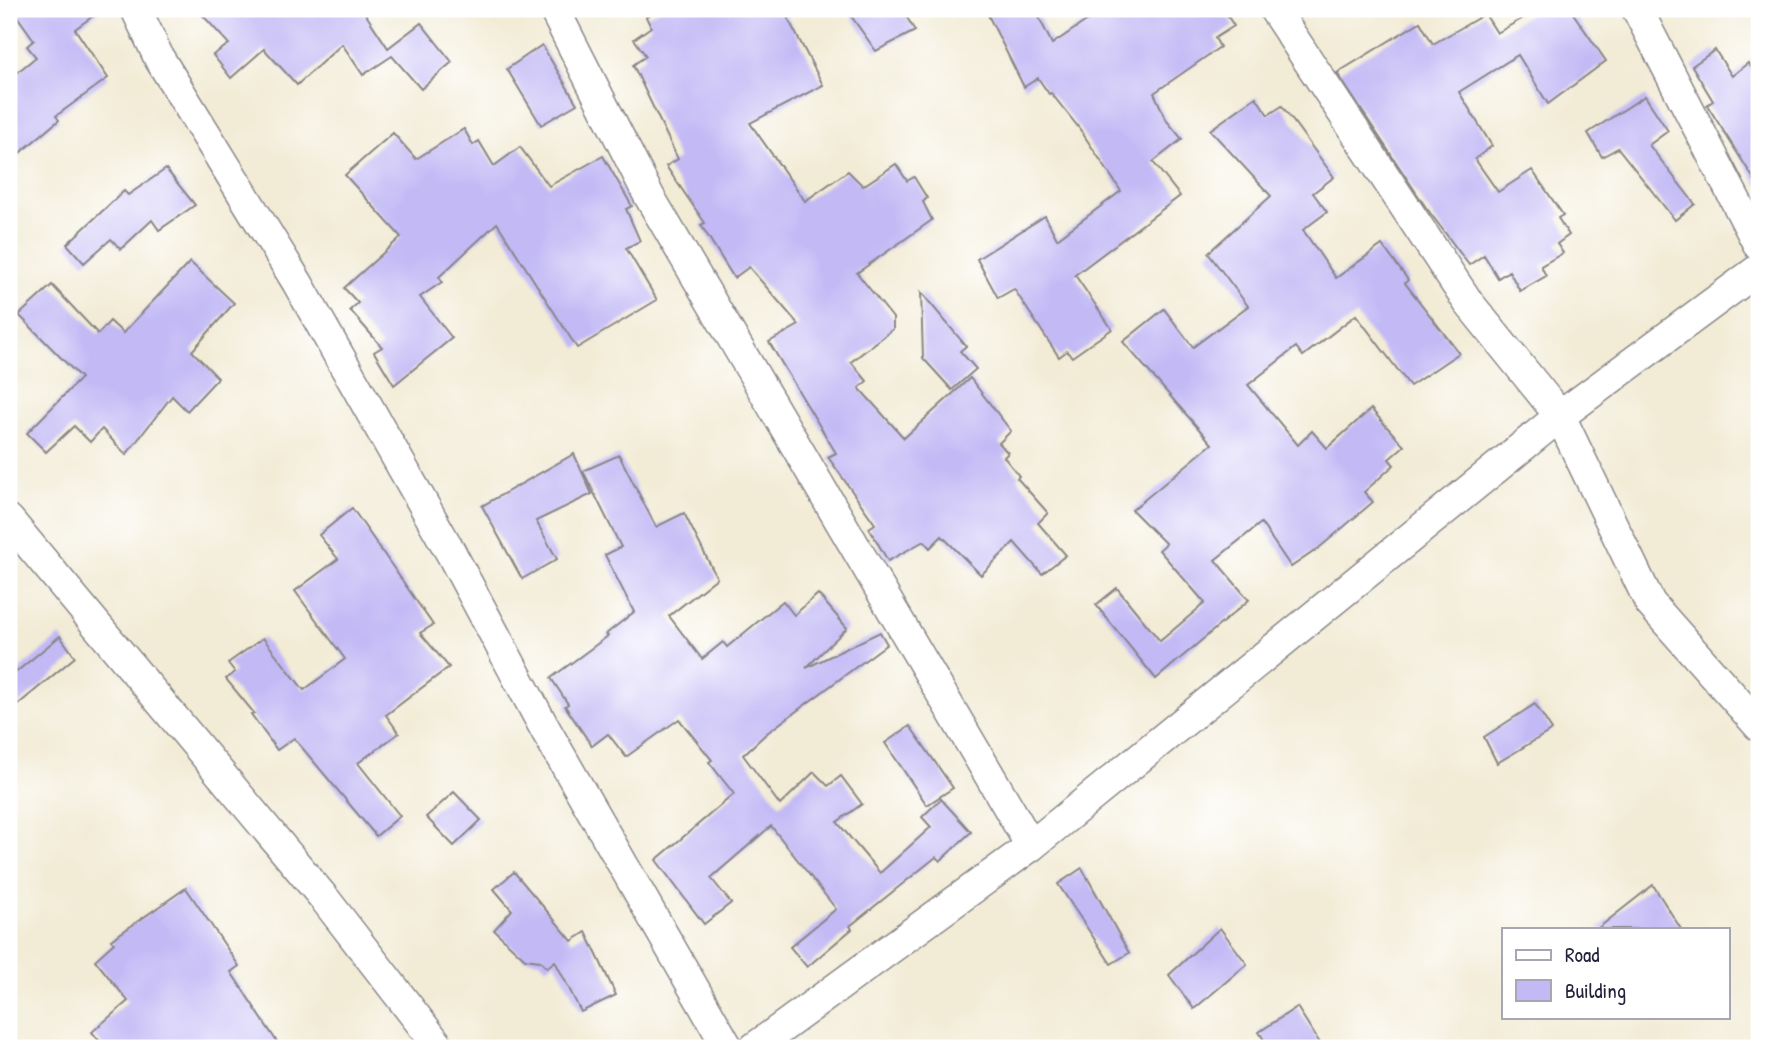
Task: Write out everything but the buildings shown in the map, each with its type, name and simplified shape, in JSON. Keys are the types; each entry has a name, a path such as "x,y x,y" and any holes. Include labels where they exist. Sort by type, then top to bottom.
{"street":[{"path":"136,9 159,58 297,282 451,553 544,727 728,1048"},
{"path":"554,9 649,195 1031,846"},
{"path":"1275,9 1468,302 1560,416 1650,603 1759,726"},
{"path":"1637,9 1759,246"},
{"path":"754,1048 1031,846 1560,416 1759,269"},
{"path":"9,520 324,898 440,1048"}]}
